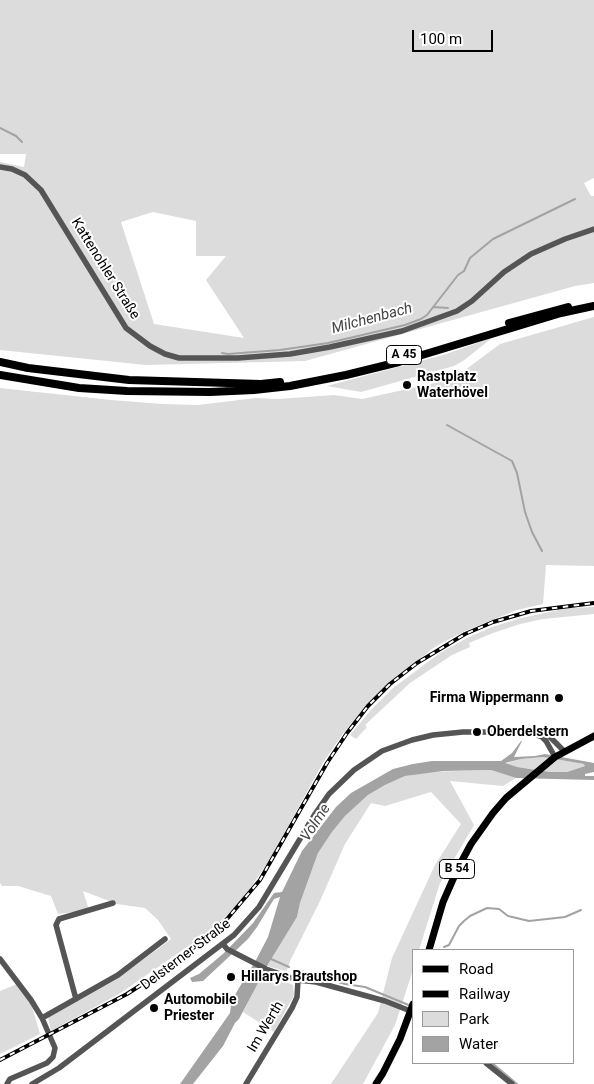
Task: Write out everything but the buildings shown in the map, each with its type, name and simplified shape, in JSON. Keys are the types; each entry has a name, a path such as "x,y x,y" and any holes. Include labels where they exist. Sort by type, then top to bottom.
{"highway":[{"name":"A 45","path":"0,362 28,368 129,380 261,384 346,371 553,310 594,301"},
{"name":"A 45","path":"0,375 79,388 127,392 210,392 290,386 346,376 561,313 594,306"}],"main road":[{"name":"B 54","path":"429,949 444,902 464,855 493,813 506,798 555,757 594,736"},
{"path":"376,1084 400,1039 411,1013"}],"street":[{"name":"Kattenohler Straße","path":"0,167 12,169 25,175 41,190 126,328 150,346 165,354 179,358 238,358 290,354 330,348 402,331 458,311 504,272 531,254 594,228"},
{"name":"Delsterner Straße","path":"32,1084 59,1068 225,947 259,907 320,806 338,784 361,764 389,747 412,740 433,735 468,732 541,732 550,736 564,751"},
{"path":"530,733 542,737 555,757"},
{"path":"76,999 56,925 59,919 113,903"},
{"path":"42,1018 118,975 165,939"},
{"path":"225,947 266,969 298,980 316,982 376,999 411,1013"},
{"path":"0,958 42,1018 54,1052 50,1060 10,1079 7,1084"},
{"name":"Im Werth","path":"246,1084 292,1008 297,997 298,980"},
{"path":"487,1064 512,1084"}],"green space":[{"path":"0,0 594,0 594,178 584,183 591,196 594,196 594,283 575,286 305,361 146,365 0,350 0,162 24,167 26,154 0,154","holes":["153,212 196,221 196,256 226,256 206,280 244,338 154,324 121,222"]},
{"path":"594,317 594,566 546,565 543,604 517,610 465,631 436,646 389,683 345,731 324,761 270,859 243,899 206,934 119,994 51,1031 48,1017 114,981 171,939 158,920 145,908 117,904 83,891 89,910 58,914 51,896 18,886 2,886 0,883 0,388 162,404 198,405 256,398 278,399 334,395 362,399 453,379 500,344"},
{"path":"492,338 454,366 361,392 327,386 443,355"},
{"path":"594,607 594,614 543,619 520,624 469,643 470,647 452,655 410,683 365,725 367,727 356,739 350,735 393,688 440,653 467,638 492,627 521,618 569,608"},
{"path":"543,757 584,764 585,766 567,772 550,772 505,764 521,759"},
{"path":"491,770 516,778 503,786 450,781 474,825 440,883 419,949 412,949 412,973 395,1025 363,1084 331,1084 378,1013 392,958 435,865 461,824 431,792 385,806 371,803 345,844 287,970 267,966 297,917 300,903 318,853 332,832 345,816 368,795 405,776 424,772"},
{"path":"263,972 293,985 294,995 274,1032 243,1012"},
{"path":"17,984 31,1003 40,1034 0,1054 0,991"}],"water":[{"path":"522,741 514,757 545,754 594,763 594,772 585,774 585,776 594,776 594,780 516,778 491,770 443,771 405,776 368,795 345,816 318,853 300,903 297,917 267,966 223,1046 193,1084 180,1084 230,1013 236,993 268,937 280,897 274,899 248,939 203,981 192,982 190,978 199,974 224,953 253,923 274,893 282,892 302,851 336,807 351,793 393,769 432,761 501,761 512,753","holes":["543,757 584,764 585,766 567,772 550,772 517,767 505,763"]}],"waterway":[{"name":"Milchenbach","path":"0,128 16,136 22,142"},
{"name":"Milchenbach","path":"222,353 280,350 328,343 405,325 421,319 427,315 458,275 464,271 470,258 493,239 575,199"},
{"path":"433,307 448,308"},
{"path":"447,425 512,461 517,473 525,512 532,532 542,551"},
{"path":"444,947 449,945 459,926 464,921 487,908 499,909 508,916 529,921 565,917 581,910"},
{"path":"271,959 289,967"},
{"path":"297,970 345,984 365,987 411,1006"},
{"path":"493,1064 517,1084"}],"railway":[{"path":"0,1060 127,994 172,965 227,919 260,880 327,763 347,733 368,706 390,684 417,663 465,634 493,622 531,611 594,603"}],"place":[{"name":"Rastplatz Waterhövel","path":"407,385"},
{"name":"Firma Wippermann","path":"559,698"},
{"name":"Oberdelstern","path":"477,732"},
{"name":"Hillarys Brautshop","path":"231,977"},
{"name":"Automobile Priester","path":"154,1008"}],"water label":[{"name":"Volme","path":"316,823"}]}
